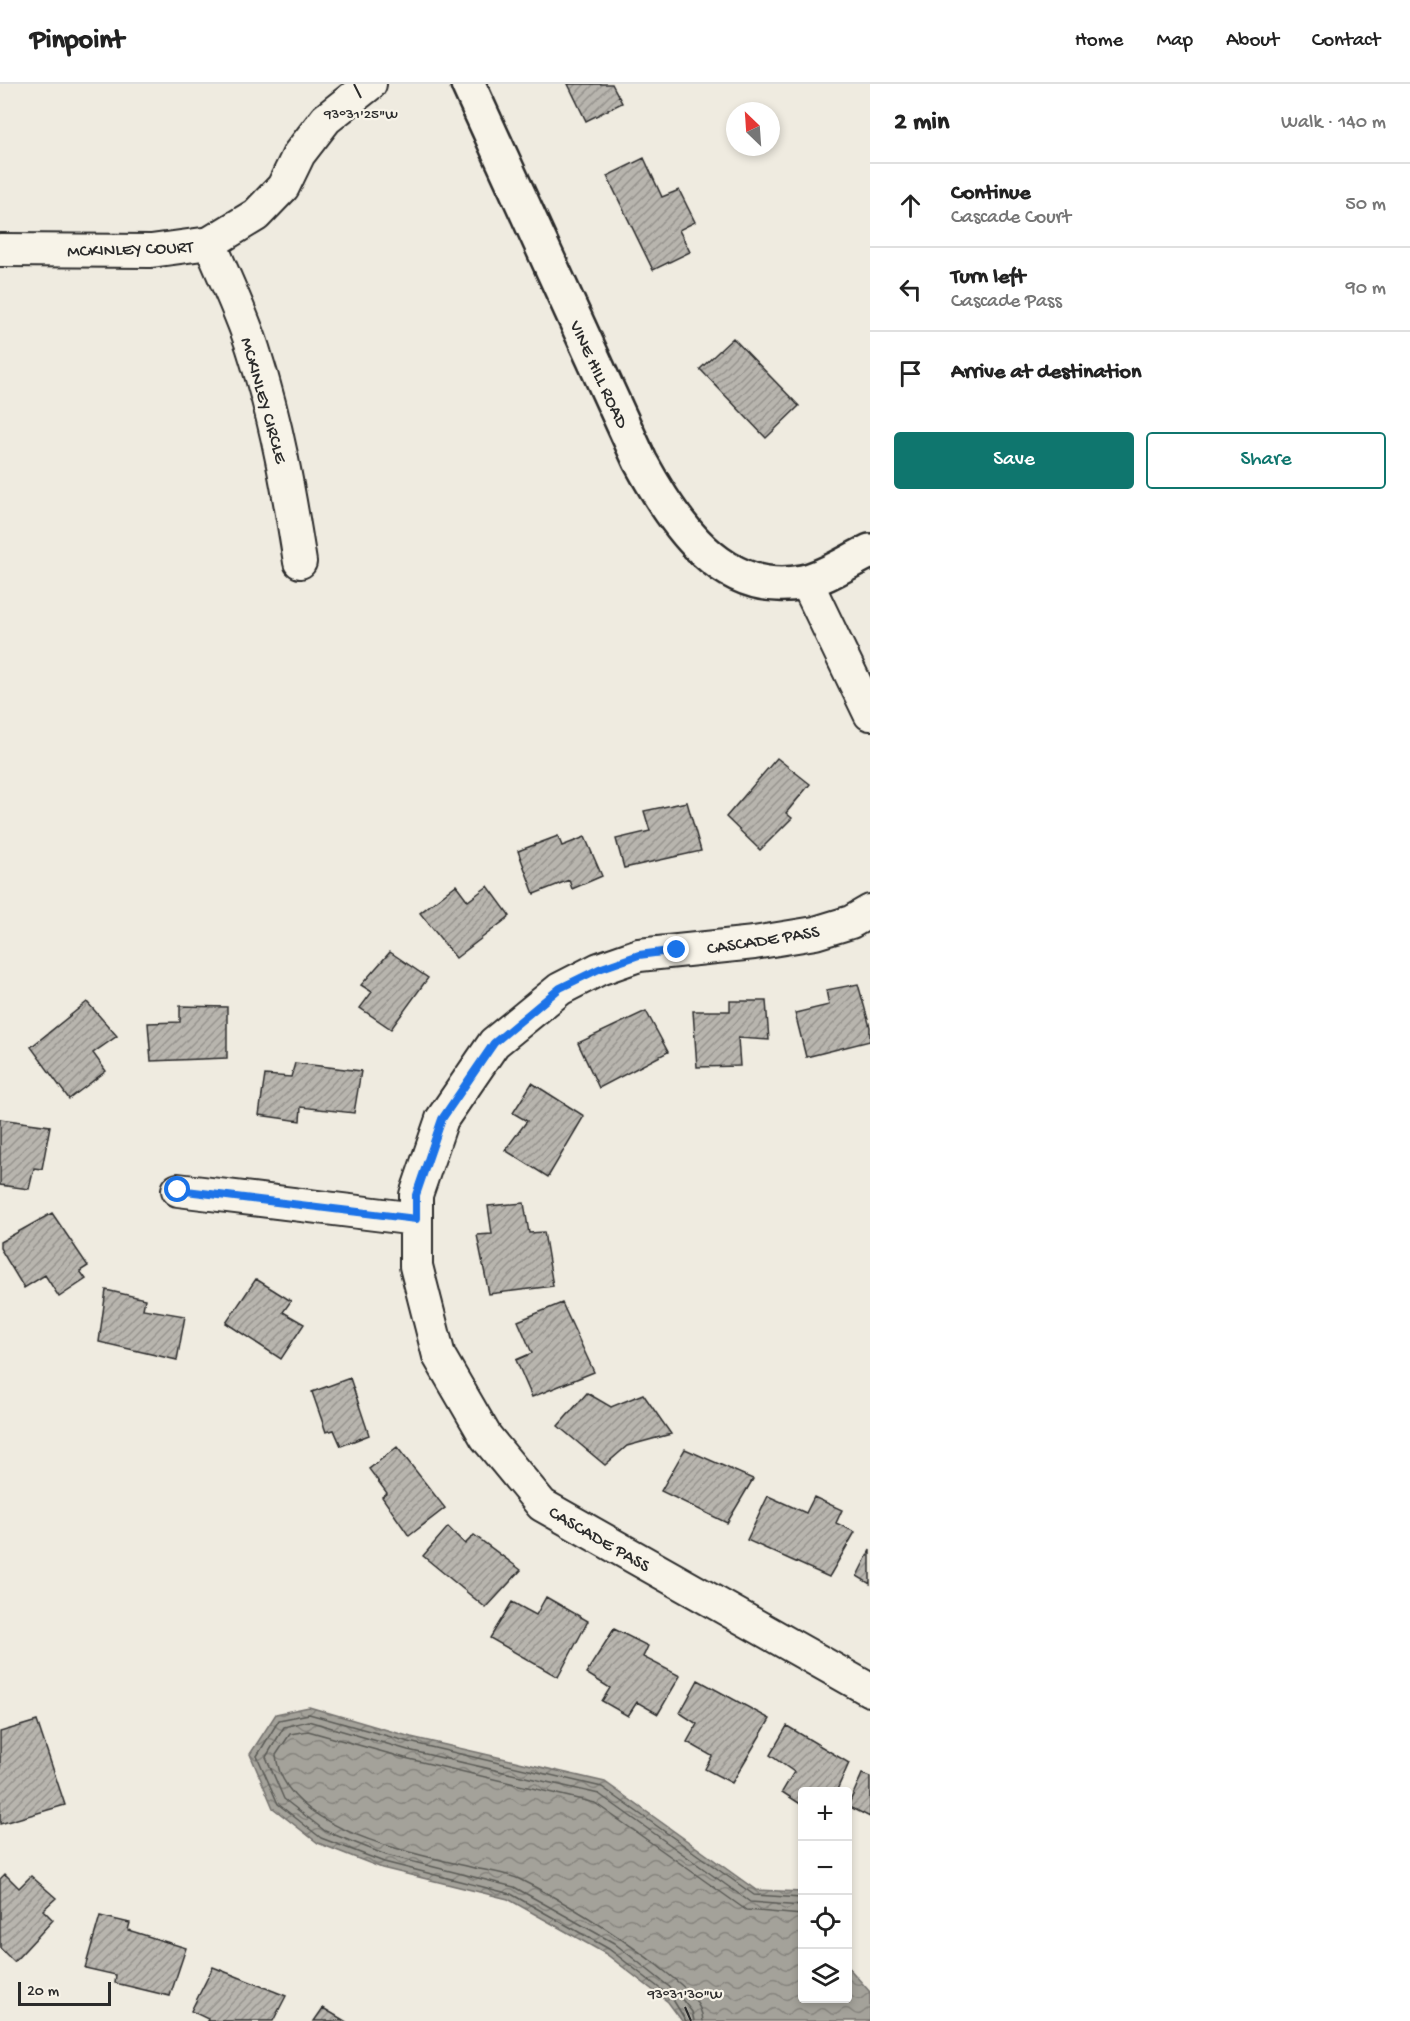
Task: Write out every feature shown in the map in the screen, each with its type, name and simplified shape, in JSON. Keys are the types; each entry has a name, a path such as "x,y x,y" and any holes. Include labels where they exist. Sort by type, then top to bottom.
{"street":[{"name":"MCKINLEY COURT","path":"0,250 151,251 210,243 256,215 283,187 299,154 326,119 370,84"},
{"name":"VINE HILL ROAD","path":"468,84 640,460 665,507 693,542 729,570 756,582 783,585 806,581 870,551"},
{"name":"MCKINLEY CIRCLE","path":"210,243 255,352 271,407 284,462 300,562"},
{"path":"806,581 870,714"},
{"name":"CASCADE PASS","path":"870,911 850,922 815,933 754,943 639,955 599,969 560,988 494,1043 442,1119 416,1195 416,1266 439,1356 486,1437 542,1505 870,1690"},
{"path":"178,1190 416,1219"}],"water":[{"path":"309,1707 411,1737 605,1782 756,1890 798,1892 798,2003 852,2003 852,1972 870,1992 870,2021 682,2021 668,2002 606,1954 508,1899 382,1868 318,1843 273,1808 250,1754 276,1714"}],"building":[{"path":"568,84 612,84 622,103 586,121"},
{"path":"644,158 662,197 679,190 695,222 679,230 690,252 653,270 607,176"},
{"path":"733,338 799,406 766,438 700,369"},
{"path":"777,758 810,784 786,813 792,818 760,850 726,817"},
{"path":"687,802 701,851 624,868 616,839 650,831 644,811"},
{"path":"558,836 562,846 585,837 602,876 572,889 569,880 534,894 518,851"},
{"path":"456,885 468,901 488,886 510,916 456,958 420,913"},
{"path":"390,952 428,978 391,1029 360,1008 372,992 361,985"},
{"path":"858,984 870,1027 870,1041 806,1057 795,1013 829,1005 826,990"},
{"path":"730,1001 766,1001 769,1040 738,1038 740,1066 697,1067 693,1011 730,1011"},
{"path":"87,1002 117,1036 93,1053 106,1071 69,1099 31,1047"},
{"path":"180,1006 227,1007 227,1058 151,1061 148,1023 180,1022"},
{"path":"646,1011 668,1052 599,1088 578,1043"},
{"path":"295,1063 361,1071 354,1113 301,1107 300,1121 259,1115 265,1075 291,1077"},
{"path":"532,1083 584,1116 548,1177 505,1150 527,1121 513,1113"},
{"path":"0,1119 50,1126 42,1169 34,1168 29,1189 0,1185"},
{"path":"524,1203 529,1233 544,1232 553,1286 489,1294 477,1235 492,1234 488,1206"},
{"path":"52,1213 88,1266 80,1271 86,1279 59,1297 45,1275 24,1288 0,1248 0,1242"},
{"path":"256,1279 291,1301 283,1312 304,1324 281,1359 226,1323"},
{"path":"106,1290 145,1299 143,1309 185,1316 177,1360 99,1342"},
{"path":"562,1303 594,1372 532,1397 516,1360 532,1353 518,1321"},
{"path":"350,1378 369,1435 341,1446 334,1430 326,1432 312,1392"},
{"path":"587,1393 611,1407 643,1394 671,1434 627,1446 605,1465 558,1426"},
{"path":"397,1447 445,1508 409,1536 382,1497 387,1493 369,1469"},
{"path":"685,1449 753,1479 727,1523 661,1491"},
{"path":"768,1496 806,1513 814,1497 842,1510 836,1523 855,1532 829,1577 747,1540"},
{"path":"448,1527 465,1544 474,1535 521,1570 486,1608 423,1556"},
{"path":"870,1550 870,1584 857,1576"},
{"path":"546,1597 588,1621 558,1677 490,1638 512,1602 536,1615"},
{"path":"614,1629 648,1646 643,1657 680,1676 658,1714 637,1702 628,1716 602,1701 610,1688 586,1673"},
{"path":"698,1680 770,1719 732,1783 705,1769 712,1756 687,1742 697,1724 680,1713"},
{"path":"37,1721 65,1805 0,1824 0,1732"},
{"path":"787,1726 849,1763 838,1787 798,1787 798,1802 782,1792 794,1772 770,1755"},
{"path":"862,1774 870,1777 870,1817 852,1808 852,1797"},
{"path":"5,1874 19,1888 31,1876 56,1898 43,1910 53,1920 14,1962 0,1948 0,1879"},
{"path":"100,1916 130,1923 128,1930 186,1948 170,1996 115,1983 116,1975 85,1968"},
{"path":"213,1967 286,1996 273,2021 207,2021 208,2019 191,2011"},
{"path":"323,2008 345,2021 314,2021"}],"route":[{"path":"178,1190 416,1219 416,1195 442,1119 494,1043 560,988 599,969 639,955 677,950"}]}
